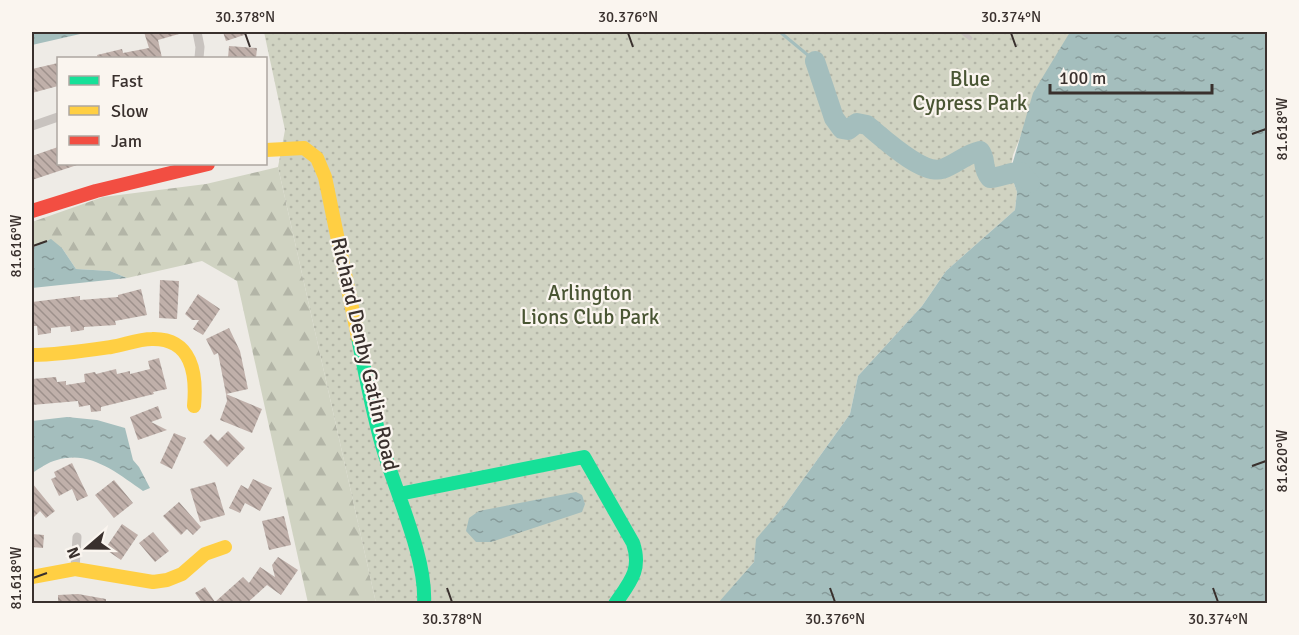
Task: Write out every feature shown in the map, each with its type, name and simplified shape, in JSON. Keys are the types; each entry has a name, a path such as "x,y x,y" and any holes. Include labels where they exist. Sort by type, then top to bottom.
{"street":[{"path":"197,32 199,57"},
{"path":"32,126 57,117"},
{"name":"Richard Denby Gatlin Road","path":"267,150 304,148 317,158 325,177 372,405 425,587 424,603"},
{"path":"32,211 96,191 204,165"},
{"path":"32,355 108,347 151,339 173,343 184,352 195,370 197,386 194,406"},
{"path":"399,494 584,457 637,553 638,567 615,603"},
{"path":"75,569 77,537"},
{"path":"32,577 75,569 153,582 167,580 182,574 205,554 225,548"}],"lane":[{"path":"962,32 970,38"}],"green space":[{"name":"Arlington Lions Club Park","path":"264,32 1070,32 1013,155 1010,172 1017,192 1015,210 946,271 922,306 858,376 850,414 784,506 757,539 754,562 718,604 376,603 278,167 285,130"},
{"path":"278,167 376,603 308,603 237,281 202,261 127,278 110,271 76,269 62,248 36,245 32,248 32,222 103,197 206,184"}],"water":[{"path":"32,32 89,32 32,45"},
{"path":"1070,32 1267,32 1267,603 718,603 754,562 756,539 784,506 850,414 858,376 922,306 946,271 1015,210 1017,192 1010,172 1033,93"},
{"path":"51,239 62,248 76,269 110,271 127,278 32,288 32,248"},
{"path":"67,417 97,420 125,428 133,460 150,488 143,491 103,465 81,458 54,461 32,473 32,421"},
{"path":"576,492 582,495 585,504 582,512 491,542 476,542 466,531 469,518 479,511"}],"building":[{"path":"144,32 178,32 179,34 158,40 162,57 98,57 97,55 122,49 123,53 149,48"},
{"path":"223,32 250,32 250,33 226,41"},
{"path":"229,46 257,48 256,57 228,57"},
{"path":"57,63 57,86 32,93 32,69"},
{"path":"57,147 57,165 77,165 32,180 32,156"},
{"path":"160,280 179,281 177,319 159,318"},
{"path":"141,289 147,315 115,321 116,325 84,327 84,330 71,332 70,326 51,328 51,333 38,335 37,326 32,326 32,302 80,296 80,300 118,297 118,295"},
{"path":"198,294 220,309 203,335 193,329 199,320 192,320 185,314"},
{"path":"229,328 240,351 248,389 226,394 218,353 214,355 206,339"},
{"path":"159,358 167,389 153,392 154,394 101,407 101,411 91,412 90,405 79,407 78,401 32,405 32,379 56,377 57,382 66,381 66,385 85,382 84,374 95,372 96,374 116,369 117,374 130,371 130,374 150,369 148,361"},
{"path":"226,394 262,409 252,433 220,420 227,401"},
{"path":"158,406 162,418 151,422 167,430 138,440 130,417"},
{"path":"228,431 245,448 227,467 203,442 211,434 218,441"},
{"path":"174,433 186,438 172,469 160,463"},
{"path":"72,463 88,496 77,501 72,489 59,496 51,479 56,477 54,472"},
{"path":"253,479 272,488 260,511 245,503 240,513 229,508 241,485 248,489"},
{"path":"114,480 133,503 114,518 95,495"},
{"path":"215,482 225,515 200,522 190,489"},
{"path":"32,483 55,511 46,518 40,511 32,519"},
{"path":"179,502 201,527 193,535 187,529 181,535 163,516"},
{"path":"284,516 291,545 269,550 262,521"},
{"path":"122,524 138,535 121,560 105,549"},
{"path":"153,532 169,551 155,562 139,543"},
{"path":"32,534 44,535 43,548 32,547"},
{"path":"278,557 298,570 281,595 267,585 247,603 202,603 195,593 205,587 215,602 243,577 249,583 260,567 275,577 272,565"},
{"path":"78,594 106,599 106,603 58,603 58,595"}],"waterway":[{"path":"780,32 815,61"},
{"path":"815,61 834,118 842,129 848,130 857,123 867,125 903,154 934,169 942,169 980,151 990,178 1021,172 1030,183"}],"traffic: fast":[{"path":"358,337 382,445 421,566 424,604"},
{"path":"399,494 584,457 633,543 635,552 633,575 615,604"}],"traffic: slow":[{"path":"267,150 304,148 317,158 325,177 358,337"},
{"path":"32,355 91,350 147,339 165,340 184,351 189,360 193,370 194,406"},
{"path":"32,577 75,569 153,582 167,580 182,574 205,554 225,547"}],"traffic: jam":[{"path":"32,211 96,191 204,165"}],"park label":[{"name":"Blue Cypress Park","path":"970,91"}]}
